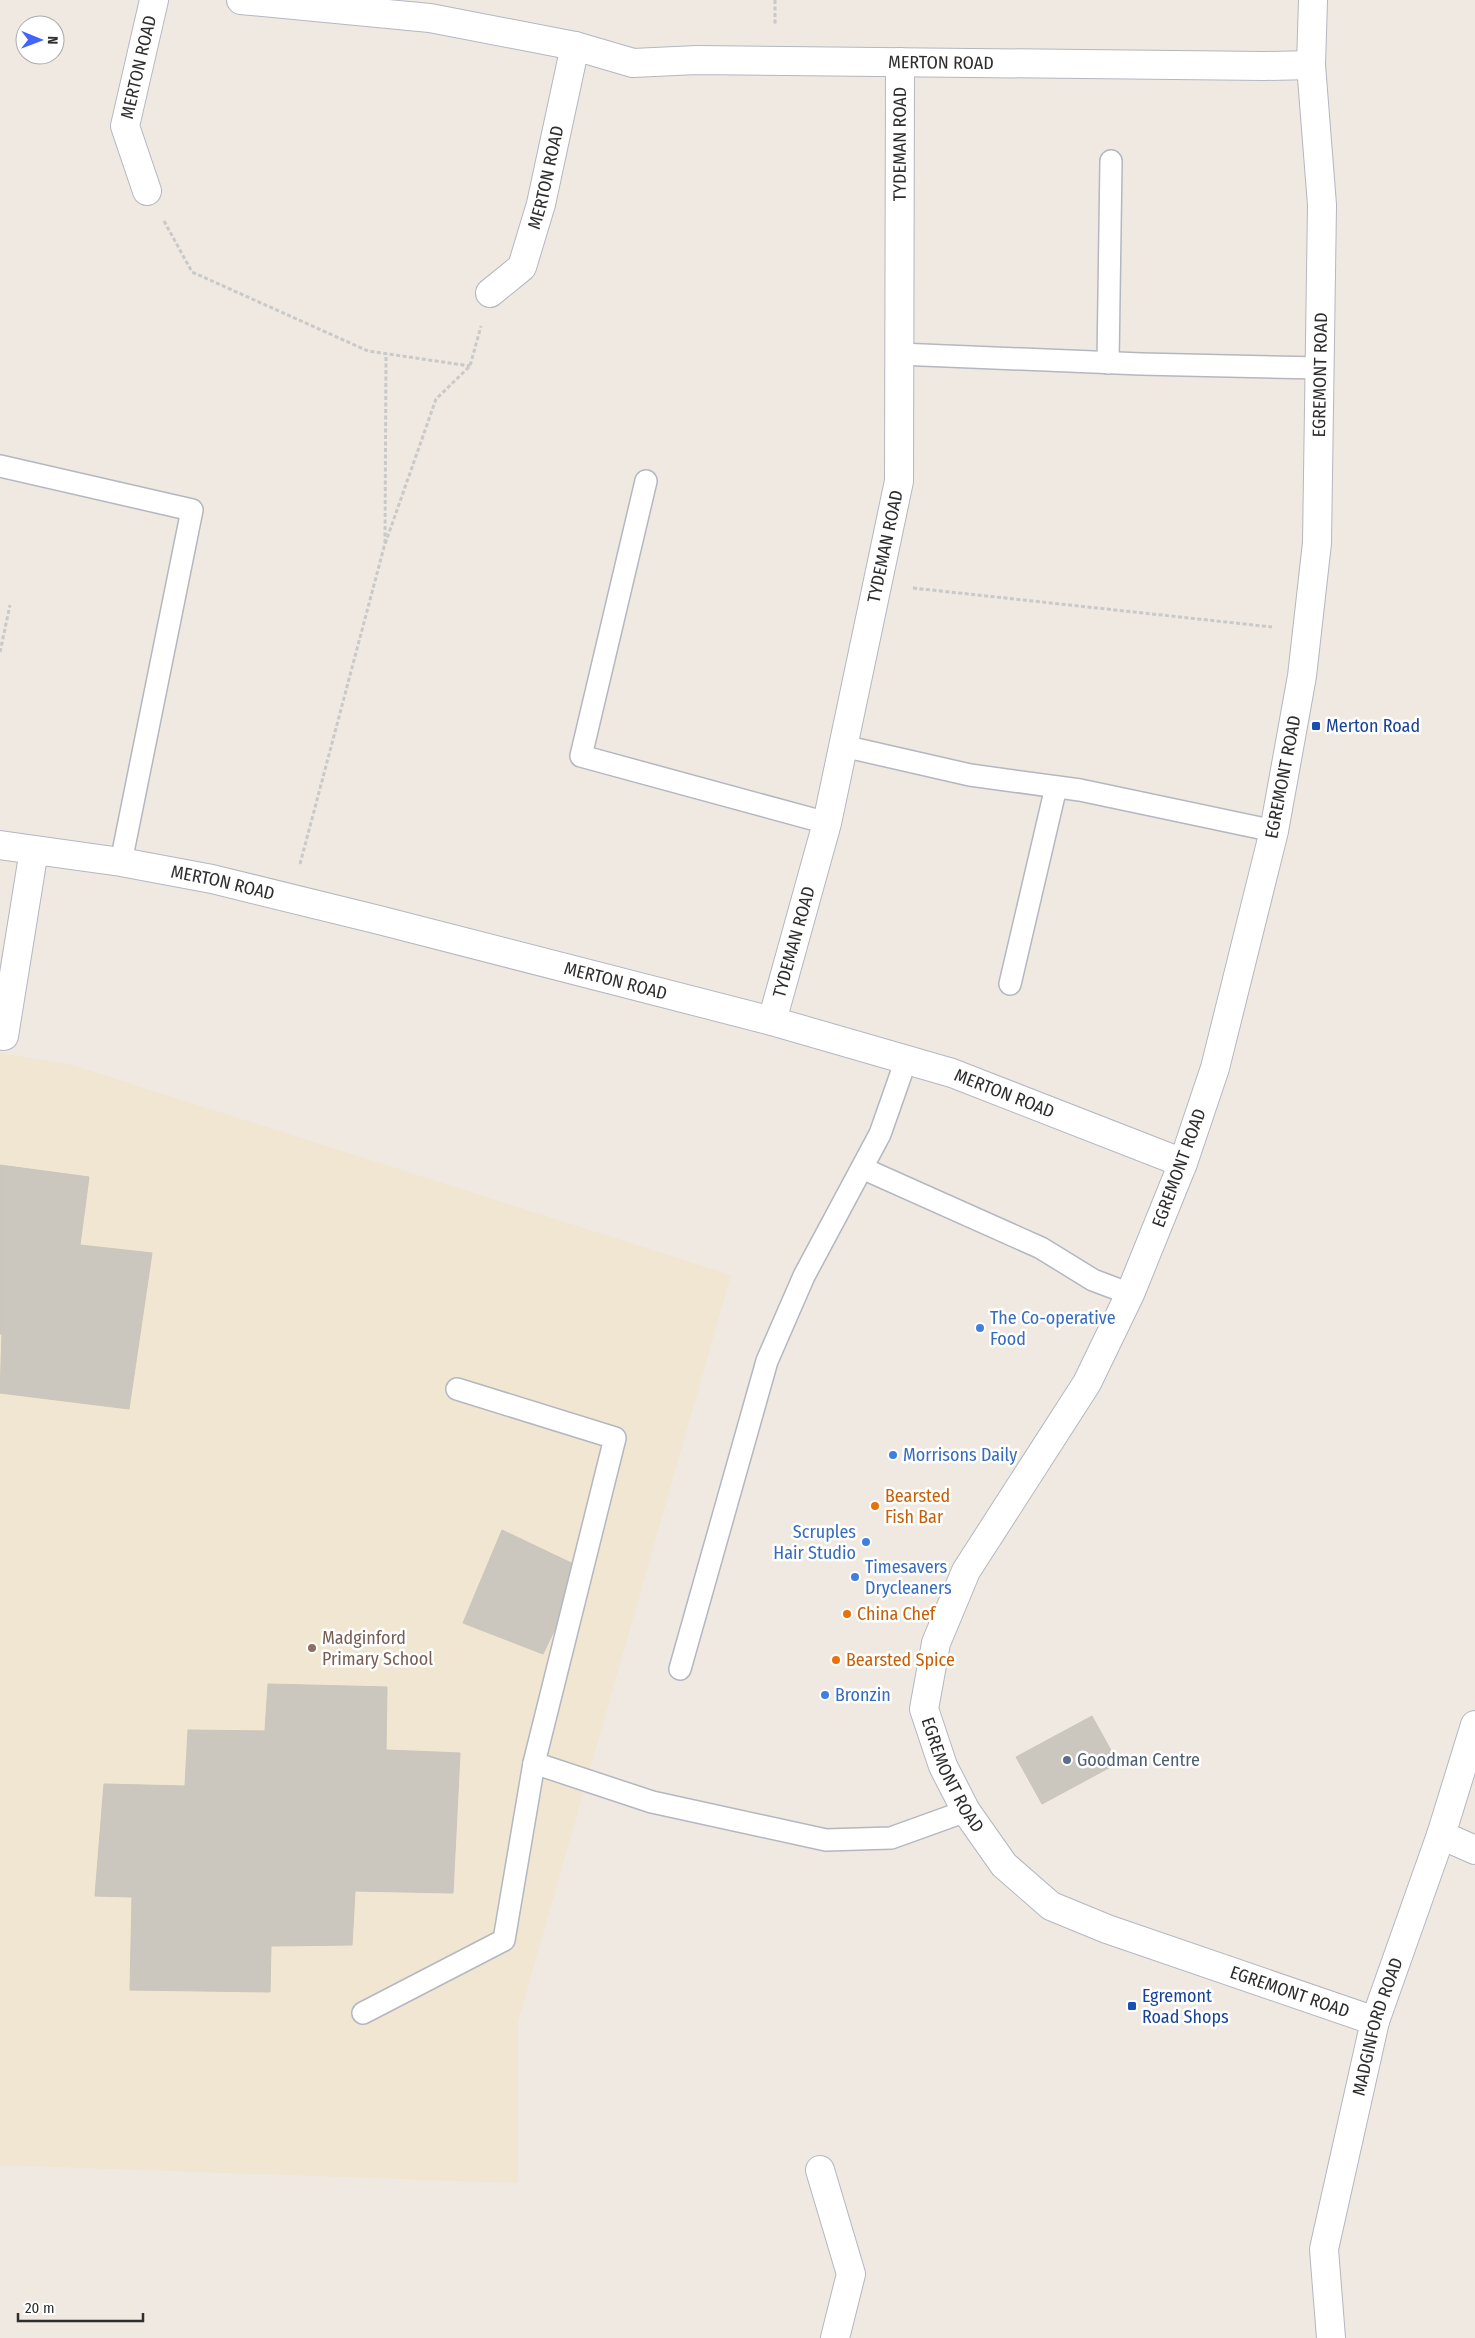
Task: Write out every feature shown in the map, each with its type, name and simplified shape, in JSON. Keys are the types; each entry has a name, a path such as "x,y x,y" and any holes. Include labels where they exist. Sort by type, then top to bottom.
{"street":[{"name":"MERTON ROAD","path":"147,191 125,126 154,0"},
{"name":"MERTON ROAD","path":"241,0 432,9 633,63 697,60 1245,66 1311,64"},
{"name":"EGREMONT ROAD","path":"1313,0 1311,64 1322,205 1317,543 1302,676 1274,831 1215,1068 1183,1163 1130,1294 1087,1383 966,1571 936,1644 924,1709 943,1766 966,1811 1004,1865 1051,1906 1107,1929 1375,2021"},
{"name":"MERTON ROAD","path":"490,293 522,266 541,204 575,46"},
{"name":"TYDEMAN ROAD","path":"772,1021 827,823 899,481 900,62"},
{"name":"MERTON ROAD","path":"0,845 121,862 212,879 772,1021 952,1073 1183,1163"},
{"path":"4,1036 34,850"},
{"name":"MADGINFORD ROAD","path":"1331,2338 1324,2249 1375,2021 1441,1834 1475,1725"},
{"path":"1441,1834 1475,1850"},
{"path":"820,2170 852,2274 835,2338"}],"lane":[{"path":"1108,363 1111,161"},
{"path":"899,354 1108,363 1320,368"},
{"path":"0,466 192,510 121,862"},
{"path":"646,481 580,756 827,823"},
{"path":"843,746 970,775 1080,790 1274,831"},
{"path":"1010,984 1056,786"},
{"path":"680,1669 767,1361 804,1276 880,1134 906,1060"},
{"path":"862,1168 1041,1248 1093,1280 1130,1294"},
{"path":"363,2013 504,1940 534,1764 615,1438 457,1389"},
{"path":"534,1764 652,1802 826,1840 891,1838 966,1811"}],"path":[{"path":"147,191 192,272 368,351 470,366"},
{"path":"291,898 384,547 436,399 470,366 490,293"},
{"path":"384,547 386,354"},
{"path":"878,585 1307,631"},
{"path":"0,652 10,605"}],"shaded area":[{"name":"Madginford Primary School","path":"0,1053 72,1065 731,1275 518,2022 518,2183 0,2165"}],"building":[{"path":"0,1165 89,1177 80,1245 152,1253 129,1409 0,1393 2,1334 0,1334"},
{"path":"502,1530 584,1569 543,1654 463,1623"},
{"path":"268,1684 387,1687 386,1750 460,1753 453,1893 355,1891 352,1945 271,1946 270,1992 130,1990 132,1897 95,1896 104,1784 185,1786 188,1730 265,1731"},
{"name":"Goodman Centre","path":"1092,1716 1118,1763 1042,1804 1016,1757"}],"place":[{"name":"Merton Road","path":"1316,726"},
{"name":"The Co-operative Food","path":"980,1328"},
{"name":"Morrisons Daily","path":"893,1455"},
{"name":"Bearsted Fish Bar","path":"875,1506"},
{"name":"Scruples Hair Studio","path":"866,1542"},
{"name":"Timesavers Drycleaners","path":"855,1577"},
{"name":"China Chef","path":"847,1614"},
{"name":"Madginford Primary School","path":"312,1648"},
{"name":"Bearsted Spice","path":"836,1660"},
{"name":"Bronzin","path":"825,1695"},
{"name":"Goodman Centre","path":"1067,1760"},
{"name":"Egremont Road Shops","path":"1132,2006"}]}
